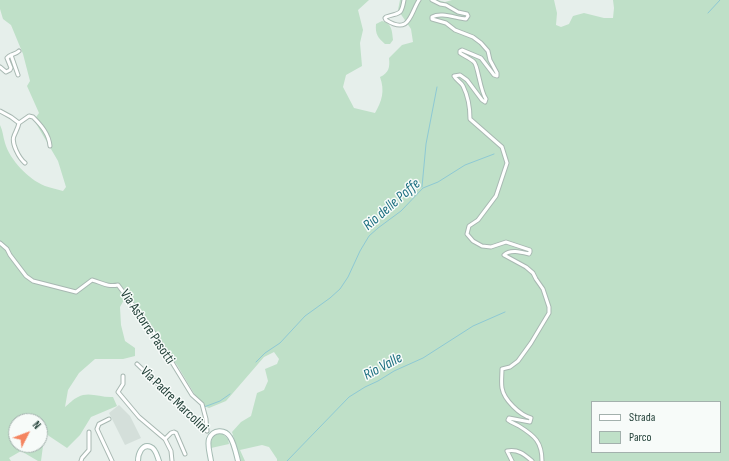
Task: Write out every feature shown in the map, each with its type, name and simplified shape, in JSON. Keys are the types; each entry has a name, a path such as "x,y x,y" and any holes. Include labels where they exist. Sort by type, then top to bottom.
{"main road":[{"path":"211,461 208,443 211,436 218,431 229,435 238,461"},
{"path":"138,461 139,453 147,446 154,449 159,461"}],"street":[{"path":"404,0 400,12 395,16 386,17 386,20 395,24 403,25 411,18 419,0"},
{"path":"432,0 446,5 458,12 467,14 468,18 466,19 442,15 432,17 434,20 446,23 455,30 473,37 481,43 488,51 497,73 497,76 494,75 481,58 462,50 460,51 476,64 481,90 486,99 485,102 482,100 468,80 460,75 454,76 463,85 468,101 470,119 502,147 507,163 496,196 478,220 469,226 467,234 473,241 482,246 491,248 506,242 530,250 529,254 507,252 504,255 526,266 533,273 543,289 550,307 549,313 518,361 502,369 502,390 504,395 512,405 526,417 531,418 530,422 509,418 508,420 519,426 536,439 541,446 542,461"},
{"path":"0,67 6,72 10,70 11,68 7,58 15,55 19,51"},
{"path":"10,56 18,74"},
{"path":"0,111 19,123"},
{"path":"25,163 20,158 13,138 19,123 29,116 33,117 44,129 50,146"},
{"name":"Via Astorre Pasotti","path":"0,243 7,249 26,276 32,281 76,292 92,280 110,287 118,285 154,333 192,395 202,404 206,419 207,431"},
{"name":"Via Padre Marcolini","path":"137,364 211,436"},
{"path":"123,376 123,384 118,392 143,421 165,439 171,451 172,461"},
{"path":"109,419 100,424 97,429 112,461"},
{"path":"81,461 89,450 89,432"},
{"path":"165,439 174,432 185,454"},
{"path":"512,461 507,451 509,450 521,452 532,461"}],"shaded area":[{"path":"119,405 130,416 141,438 125,445 109,413"}],"green space":[{"path":"0,0 369,0 358,10 363,30 360,43 362,66 346,75 343,87 354,108 375,113 382,96 382,82 380,77 385,74 388,69 389,58 402,45 413,42 411,29 398,10 400,0 437,0 445,2 452,0 554,0 557,13 556,25 561,27 569,24 573,16 584,13 604,18 613,18 613,0 729,0 729,461 277,461 269,447 262,445 240,450 245,461 241,461 232,432 241,422 251,416 257,393 264,390 268,381 265,369 277,364 279,359 274,352 264,357 226,401 209,408 201,405 177,365 125,298 120,307 121,325 125,341 135,348 135,356 123,359 95,359 79,373 68,390 65,407 82,395 113,397 117,406 91,417 80,435 67,448 48,435 48,413 8,413 8,453 18,453 9,458 11,461 0,461 0,125 7,149 15,162 26,174 47,187 63,191 66,187 58,161 34,120 39,113 27,86 30,81 23,54 11,25 3,19 0,9"},
{"path":"382,21 388,24 391,28 393,40 390,44 385,44 379,38 377,33 376,24"},
{"path":"222,433 228,439 229,444 211,448 213,438"},
{"path":"24,453 42,453 41,461 38,461"}],"waterway":[{"path":"708,13 720,0"},
{"path":"422,187 426,144 437,87"},
{"name":"Rio delle Poffe","path":"256,362 265,353 280,343 305,316 340,289 348,277 369,236 401,211 423,188 438,182 465,165 494,154"},
{"name":"Rio Valle","path":"287,461 349,397 394,371 423,358 473,326 505,312"},
{"name":"Rio delle Poffe","path":"204,407 220,401 230,394"}]}
